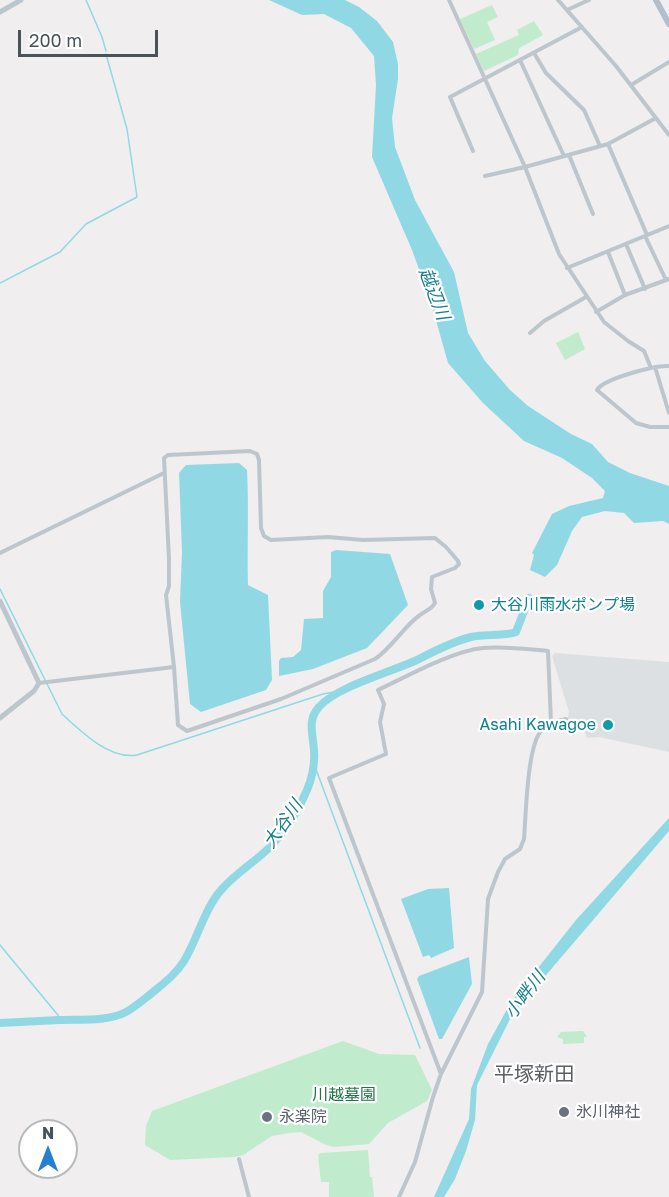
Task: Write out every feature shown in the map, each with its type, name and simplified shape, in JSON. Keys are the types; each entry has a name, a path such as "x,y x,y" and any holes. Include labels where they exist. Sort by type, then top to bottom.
{"main road":[{"path":"0,12 21,0"},
{"path":"656,0 669,24"}],"street":[{"path":"449,0 525,167 559,254 604,322 644,351 653,367 669,413"},
{"path":"558,0 631,85 669,135"},
{"path":"567,10 589,0"},
{"path":"473,151 450,97 582,27"},
{"path":"534,53 546,74 584,110 600,146"},
{"path":"520,60 567,156 592,214"},
{"path":"631,85 669,62"},
{"path":"485,176 608,144 656,118"},
{"path":"596,312 625,295 668,280 646,236 608,144"},
{"path":"567,268 669,226"},
{"path":"626,244 645,289"},
{"path":"608,252 625,295"},
{"path":"530,333 544,321 586,297"},
{"path":"669,366 653,367 611,380 599,386 597,390 636,423 650,427 669,427"},
{"path":"250,451 257,454 261,528 271,540 328,537 363,540 435,538 446,546 459,564 455,568 432,577 431,589 435,603 431,609 412,621 383,654 367,664 281,699 187,731 178,725 174,667 166,595 169,586 169,559 164,458 168,455 250,451"},
{"path":"0,553 164,473"},
{"path":"0,601 39,683"},
{"path":"441,1074 329,778 386,754 380,722 384,704 378,690 465,652 482,648 509,647 548,651 551,723"},
{"path":"39,683 174,667"},
{"path":"0,718 34,691 39,683"},
{"path":"399,1197 415,1162 432,1097 441,1074 482,992 488,899 505,859 520,849 524,839 532,748 539,732 551,723 566,719"},
{"path":"239,1159 249,1197"}],"shaded area":[{"path":"555,653 669,662 669,752 599,737 587,738 585,733 567,721 569,712 552,656"}],"green space":[{"path":"492,5 498,17 487,22 495,40 474,49 460,19"},
{"path":"534,21 543,35 519,48 518,55 484,71 476,54 519,35 517,30"},
{"path":"578,332 585,349 565,360 556,343"},
{"path":"583,1031 587,1037 584,1037 584,1043 563,1044 563,1039 557,1037 561,1032"},
{"name":"川越墓園","path":"343,1041 379,1054 415,1055 432,1090 427,1101 388,1123 369,1144 334,1147 301,1132 272,1136 243,1155 234,1157 170,1160 145,1145 146,1126 152,1111"},
{"path":"368,1150 374,1197 329,1197 329,1182 321,1182 318,1155"}],"water":[{"name":"越辺川","path":"269,0 345,0 359,7 377,21 393,42 398,64 392,118 395,147 415,200 454,272 468,333 485,361 510,390 528,406 571,434 592,444 608,462 630,473 669,486 669,524 663,521 634,523 624,513 605,511 582,517 572,531 557,565 545,577 530,570 534,555 532,553 552,514 569,506 603,498 605,491 592,478 562,458 524,441 483,403 448,363 430,299 412,250 372,157 376,85 374,56 351,28 324,14 302,15"},
{"path":"239,463 247,470 248,585 268,595 272,680 266,690 201,712 190,704 180,602 182,552 179,473 186,465"},
{"path":"336,550 390,554 408,605 367,648 313,669 279,676 281,658 293,657 301,650 304,619 323,618 323,591 331,577 331,552"},
{"name":"小畔川","path":"669,818 669,831 512,1015 477,1085 475,1120 455,1179 444,1197 434,1197 469,1119 471,1089 488,1044 511,1002 576,920"},
{"path":"449,888 454,948 431,958 429,955 423,957 401,899 428,889"},
{"path":"469,957 472,984 442,1039 439,1039 417,979 419,976"}],"waterway":[{"path":"86,0 106,51"},
{"path":"0,283 60,252 86,224 137,197 127,129 106,54"},
{"path":"0,589 62,714 96,743 116,753 137,755 323,694 339,691"},
{"name":"大谷川","path":"0,1023 110,1017 126,1012 152,993 174,974 184,961 210,905 222,889 270,847 296,813 312,775 314,765 312,722 319,707 338,693 457,641 476,636 516,632 529,598"},
{"path":"314,764 420,1048"},
{"path":"0,945 62,1020"}],"place":[{"name":"大谷川雨水ポンプ場","path":"479,605"},
{"name":"Asahi Kawagoe","path":"608,725"},
{"name":"氷川神社","path":"564,1112"},
{"name":"永楽院","path":"267,1117"}],"district":[{"name":"平塚新田","path":"534,1075"}]}
